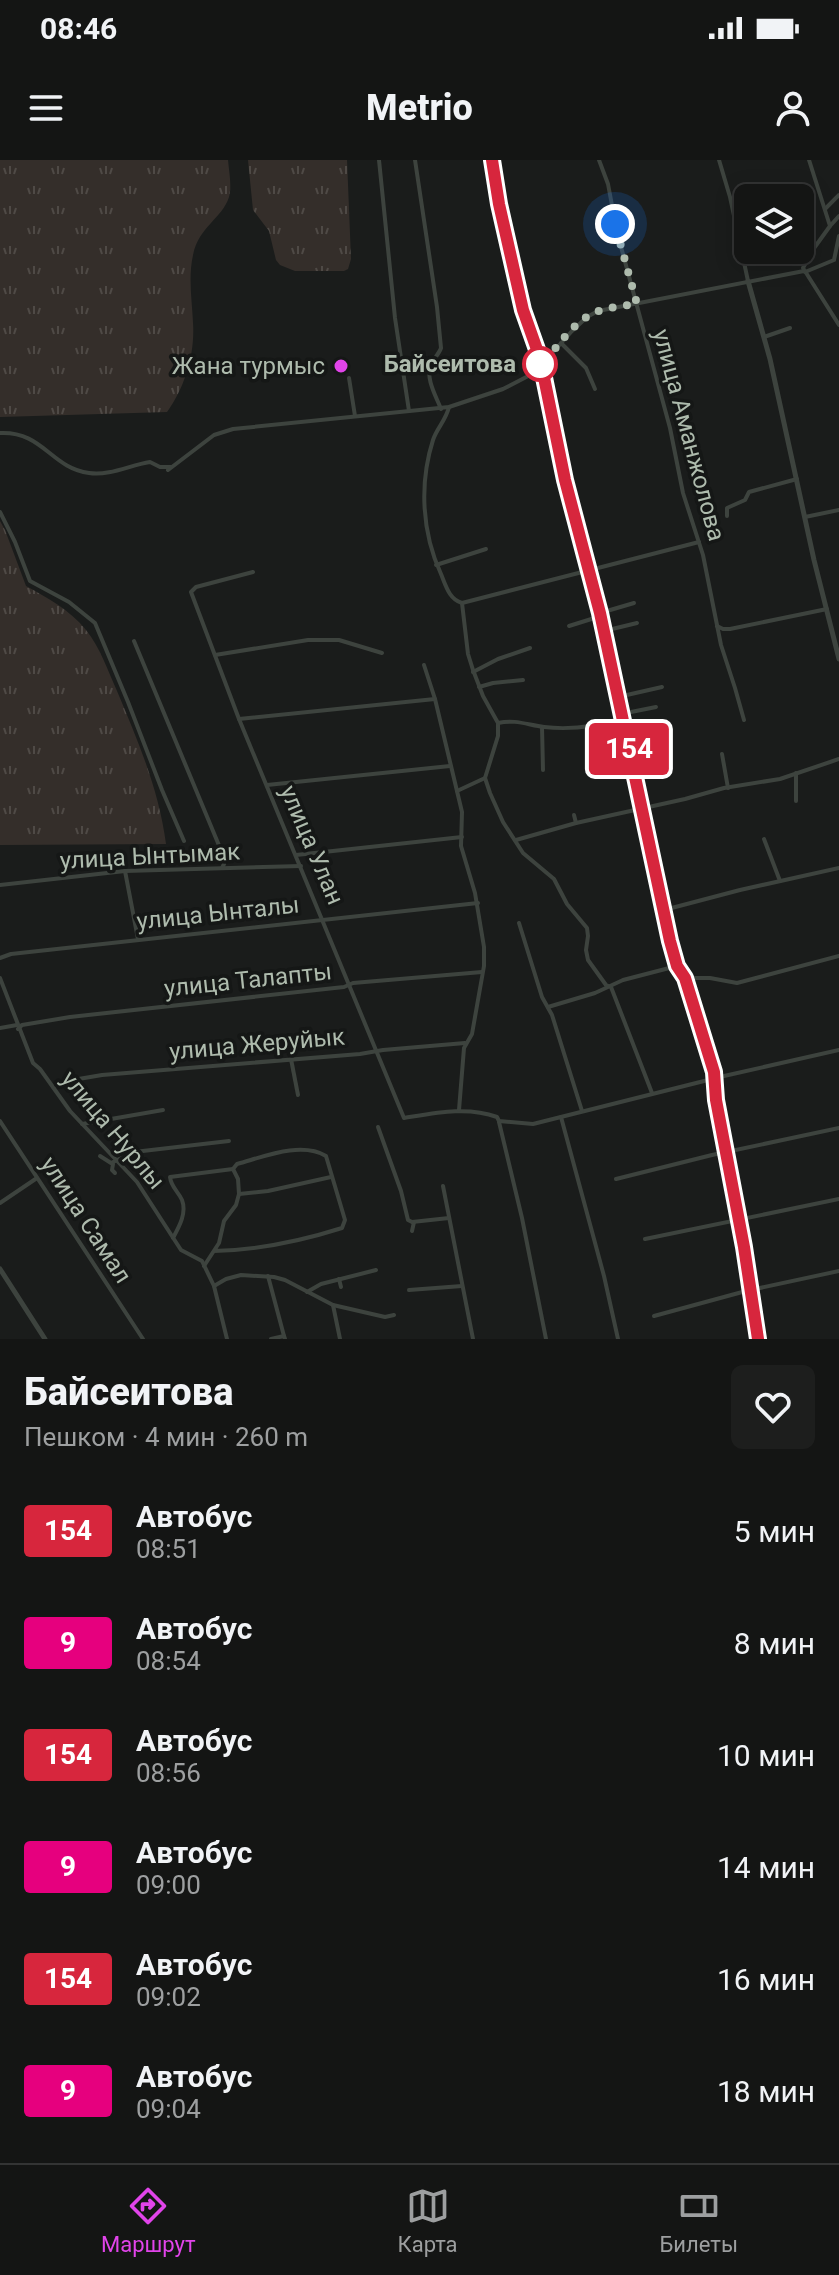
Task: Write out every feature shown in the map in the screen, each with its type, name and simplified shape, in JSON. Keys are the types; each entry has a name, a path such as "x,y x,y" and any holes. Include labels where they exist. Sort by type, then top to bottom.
{"street":[{"path":"379,160 397,331 409,411"},
{"path":"415,160 441,348 429,372 441,409"},
{"path":"492,160 523,310 541,368 565,480 604,631 677,966 685,978 715,1079 716,1100 758,1339"},
{"name":"улица Аманжолова","path":"599,160 608,184 617,232 670,428 683,493 699,542 721,645 744,720"},
{"path":"719,160 839,659"},
{"path":"809,160 830,226"},
{"path":"825,209 839,195"},
{"path":"839,216 803,268 839,325"},
{"path":"0,433 12,432 33,439 67,467 97,474 150,462 169,469 214,435 233,429 441,409 503,389 541,368 587,317 598,311 805,272 834,260 839,236"},
{"path":"764,337 790,328"},
{"path":"561,343 586,368 595,389"},
{"path":"349,378 355,416"},
{"path":"449,407 429,453 425,486 426,534 436,565 456,601 462,603 699,542"},
{"path":"727,516 727,508 743,502 749,492 797,479"},
{"path":"805,517 839,510"},
{"path":"0,512 30,581 69,602 95,623 184,841"},
{"path":"436,565 486,549"},
{"name":"улица Улан","path":"253,572 196,587 191,592 239,719 404,1118 459,1110"},
{"path":"462,603 473,672 498,723 498,736 485,778 498,812 523,853 554,879 567,904 587,928 588,960 606,985 611,987 652,1093"},
{"path":"569,626 634,603"},
{"path":"717,626 730,629 827,609"},
{"path":"604,631 637,623"},
{"path":"215,655 308,640 339,640 382,653"},
{"path":"134,641 221,849 222,868"},
{"path":"473,672 530,648"},
{"path":"424,665 462,812 461,846 478,903 484,947 472,1034 465,1043 459,1110 490,1114 499,1121 546,1339"},
{"path":"479,687 523,680"},
{"path":"618,697 662,687"},
{"path":"239,719 435,699"},
{"path":"498,723 512,721 542,727 582,727 656,707"},
{"path":"542,727 543,770"},
{"path":"628,746 661,739 669,736 670,731"},
{"path":"722,754 728,788"},
{"path":"516,840 576,823 780,779 839,759"},
{"path":"267,785 450,766"},
{"path":"796,773 796,801"},
{"path":"457,791 485,778"},
{"path":"574,815 576,823"},
{"path":"296,855 462,837"},
{"path":"764,839 780,881"},
{"name":"улица Ынтымак","path":"0,885 125,871 301,866"},
{"path":"664,910 839,868"},
{"path":"125,871 138,939"},
{"name":"улица Ынталы","path":"4,956 478,903"},
{"path":"519,923 582,1111"},
{"path":"685,978 737,983 839,956"},
{"path":"548,1007 611,987 623,980 677,966"},
{"name":"улица Талапты","path":"0,1028 70,1017 350,986 353,983 482,972"},
{"name":"улица Нурлы","path":"0,978 33,1063 70,1111 137,1182 181,1250 204,1266 214,1286 227,1339"},
{"name":"улица Жеруйык","path":"53,1087 61,1082 102,1075 465,1043"},
{"path":"499,1121 533,1124 839,1050"},
{"path":"291,1059 298,1095"},
{"path":"82,1124 163,1110"},
{"path":"561,1117 618,1339"},
{"name":"улица Самал","path":"0,1121 143,1339"},
{"path":"378,1127 408,1220 449,1218"},
{"path":"616,1179 839,1128"},
{"path":"115,1173 112,1167 117,1161 134,1152 229,1141"},
{"path":"173,1238 183,1207 170,1177 233,1169 237,1164 303,1149 324,1154 345,1220 342,1228 263,1246 214,1251"},
{"path":"100,1156 106,1162 117,1161"},
{"path":"204,1266 219,1243 221,1228 229,1212 236,1205 238,1179 233,1169"},
{"path":"239,1194 332,1177"},
{"path":"0,1203 37,1178"},
{"path":"443,1186 473,1339"},
{"path":"645,1239 839,1199"},
{"path":"412,1231 414,1222"},
{"path":"0,1269 45,1339"},
{"path":"307,1292 313,1287 376,1270"},
{"path":"654,1316 750,1290 839,1271"},
{"path":"214,1286 241,1275 267,1276 285,1280 333,1305 385,1317 394,1315"},
{"path":"267,1276 285,1337 271,1339"},
{"path":"339,1279 341,1287"},
{"path":"409,1290 463,1286"},
{"path":"333,1305 340,1339"}],"green space":[{"path":"0,160 228,160 229,197 200,237 193,255 190,358 179,392 167,412 0,417"},
{"path":"248,160 347,160 351,259 348,269 295,271 280,265 269,231 253,210"},
{"path":"0,521 26,586 73,616 100,651 147,766 166,844 0,845"}],"bus line":[{"name":"154","path":"492,160 523,310 540,358 565,480 600,613 670,941 677,966 685,978 714,1072 716,1100 758,1339"}],"place":[{"name":"Байсеитова","path":"540,364"},
{"name":"Жана турмыс","path":"341,366"}],"route":[{"path":"540,364 541,368 587,317 598,311 637,304 615,224"}]}
